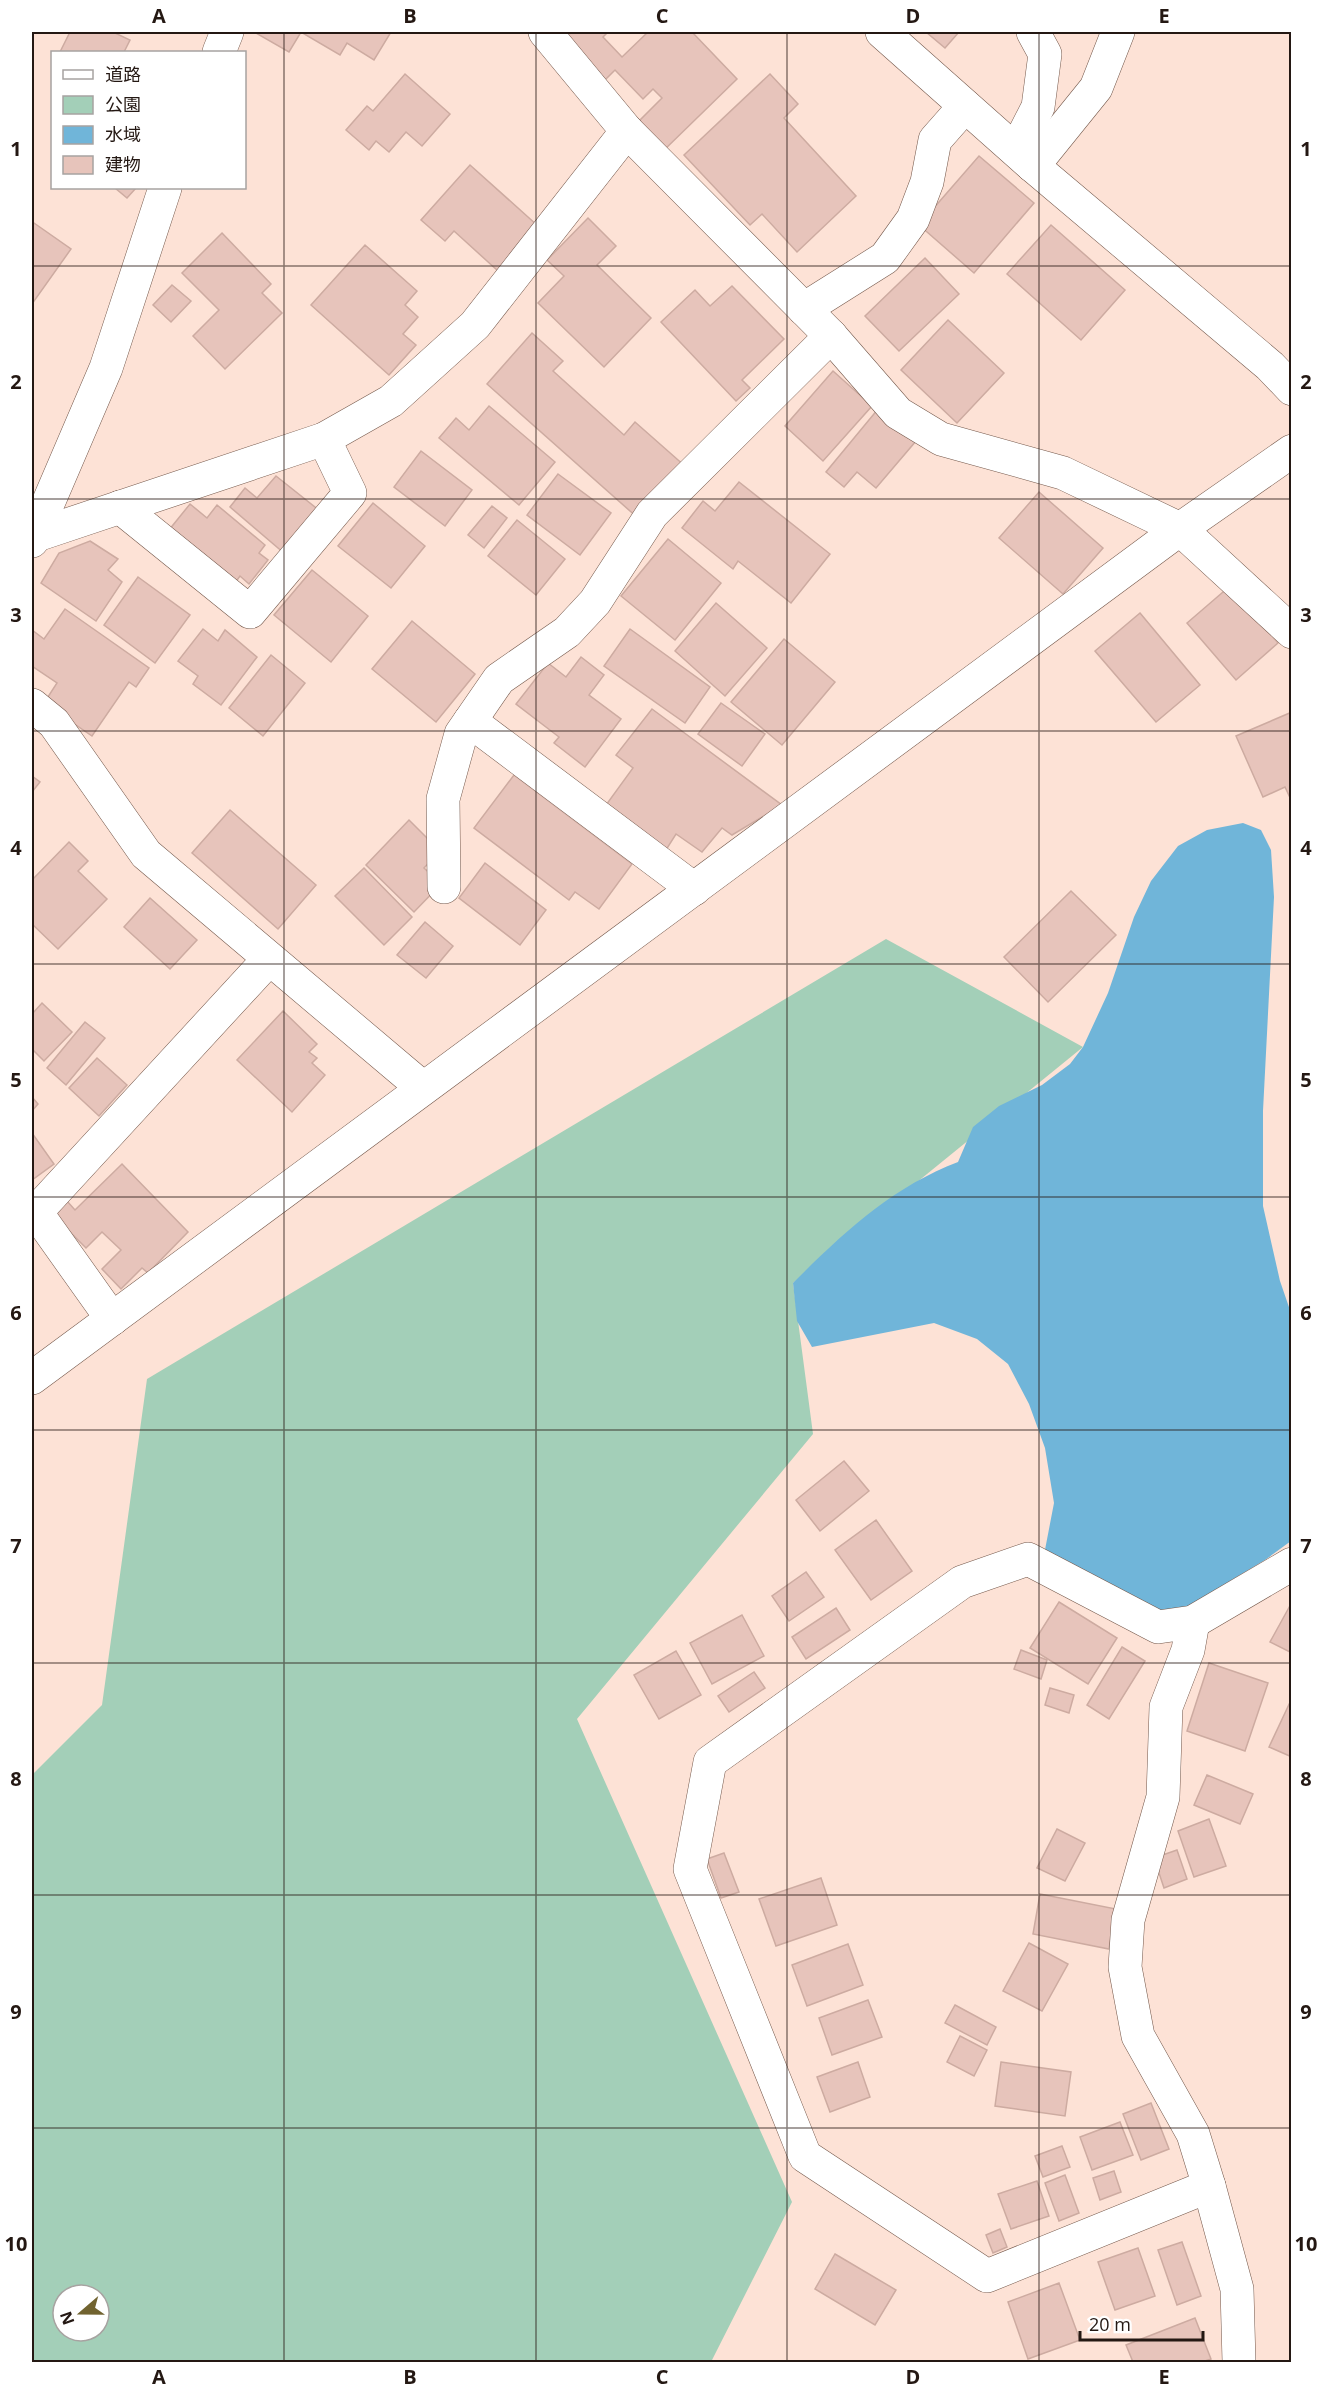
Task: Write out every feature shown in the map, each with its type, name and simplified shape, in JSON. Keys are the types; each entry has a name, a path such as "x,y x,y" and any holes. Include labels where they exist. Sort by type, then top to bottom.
{"street":[{"path":"219,51 227,32"},
{"path":"545,32 627,131 831,336 898,412 942,439 1063,473 1180,529 1292,632"},
{"path":"882,32 1025,158 1270,366 1292,389"},
{"path":"1025,158 1038,107 1045,54 1034,32"},
{"path":"1025,158 1096,88 1118,32"},
{"path":"804,309 885,258 913,219 927,182 935,140 965,106"},
{"path":"33,538 324,439 391,401 475,325 627,131"},
{"path":"33,538 106,368 165,189"},
{"path":"444,887 442,799 461,734 499,680 567,632 595,602 652,513 831,336"},
{"path":"120,507 250,612 350,494 324,439"},
{"path":"32,1378 1180,529 1292,451"},
{"path":"32,705 54,723 146,854 423,1088"},
{"path":"471,721 694,889"},
{"path":"112,1319 36,1212 269,959"},
{"path":"1209,2186 987,2276 805,2156 690,1869 710,1762 962,1582 1028,1559 1158,1627 1193,1622 1292,1564"},
{"path":"1193,1622 1188,1650 1166,1707 1162,1797 1128,1920 1125,1966 1138,2036 1192,2134 1209,2186 1237,2289 1239,2362"}],"green space":[{"path":"886,939 1083,1047 793,1283 813,1434 577,1719 792,2202 711,2362 32,2362 32,1775 102,1705 147,1379"}],"water":[{"path":"1243,823 1261,830 1271,850 1274,897 1263,1111 1263,1206 1280,1281 1291,1313 1291,1541 1265,1560 1165,1620 1044,1555 1054,1503 1045,1448 1029,1404 1008,1364 977,1339 934,1323 812,1347 797,1321 793,1283 849,1230 890,1198 934,1172 958,1162 973,1127 999,1106 1042,1085 1070,1064 1083,1047 1108,993 1134,917 1151,881 1178,846 1207,830"}],"building":[{"path":"70,32 113,32 130,40 124,51 60,51"},
{"path":"254,32 301,32 289,52"},
{"path":"301,32 391,32 374,60 347,43 340,55"},
{"path":"554,32 608,32 603,37 622,57 648,32 692,32 737,79 659,155 633,127 662,98 653,89 643,99 615,70 603,82"},
{"path":"926,32 959,32 945,48"},
{"path":"405,74 450,114 422,146 406,132 389,152 376,141 369,150 346,130 367,106 373,111"},
{"path":"770,74 798,104 784,118 856,196 797,252 762,214 750,225 684,155"},
{"path":"979,156 1034,203 974,273 919,225"},
{"path":"470,165 538,226 498,271 454,231 445,241 421,220"},
{"path":"116,189 135,189 127,198"},
{"path":"588,218 616,246 597,265 651,318 604,367 538,303 564,276 547,260"},
{"path":"34,223 71,249 32,304 32,226"},
{"path":"1051,225 1125,290 1081,340 1007,274"},
{"path":"222,233 271,284 262,293 282,313 225,369 193,336 219,310 182,273"},
{"path":"365,245 417,291 405,305 418,317 403,334 416,345 389,375 311,305"},
{"path":"925,258 959,294 899,351 865,316"},
{"path":"172,285 191,301 171,322 153,305"},
{"path":"732,286 784,339 742,380 750,388 736,401 661,322 695,290 710,306"},
{"path":"948,320 1004,373 957,423 901,370"},
{"path":"532,333 563,361 553,371 624,435 635,422 686,467 639,519 487,384"},
{"path":"833,371 872,406 823,461 785,426"},
{"path":"489,406 555,462 519,505 439,438 456,418 469,430"},
{"path":"878,409 916,441 876,488 857,472 844,487 826,472"},
{"path":"421,451 472,490 445,526 394,487"},
{"path":"558,474 611,513 580,555 527,515"},
{"path":"276,476 320,511 285,554 230,507 245,488 257,498"},
{"path":"739,482 830,554 791,603 738,561 733,569 682,528 703,501 715,511"},
{"path":"1039,492 1103,548 1063,594 999,538"},
{"path":"373,503 425,546 391,588 338,546"},
{"path":"190,504 207,518 217,505 265,545 259,553 268,560 249,584 240,576 235,583 169,530"},
{"path":"492,506 507,518 484,548 468,535"},
{"path":"517,520 565,559 536,595 488,556"},
{"path":"668,539 721,583 675,640 621,596"},
{"path":"90,541 118,559 108,570 122,582 96,621 41,583 59,553"},
{"path":"312,570 368,616 331,662 274,615"},
{"path":"138,577 190,615 155,663 104,625"},
{"path":"1230,586 1278,643 1236,680 1187,623"},
{"path":"716,603 767,648 725,696 675,651"},
{"path":"65,609 149,668 136,687 129,682 92,736 44,703 57,683 32,666 32,630 44,639"},
{"path":"1140,613 1200,685 1156,722 1095,651"},
{"path":"412,621 475,674 436,722 372,669"},
{"path":"203,629 218,641 225,630 257,657 221,705 193,684 198,676 178,661"},
{"path":"630,629 710,687 685,723 604,666"},
{"path":"784,639 835,682 782,745 731,702"},
{"path":"271,655 305,683 263,736 229,708"},
{"path":"581,657 604,675 589,695 621,719 585,767 554,743 559,737 516,704 548,663 566,677"},
{"path":"721,703 765,734 742,766 698,734"},
{"path":"652,709 782,805 732,835 722,828 702,852 676,834 666,850 606,805 633,768 616,755"},
{"path":"1292,712 1292,802 1285,787 1263,797 1236,736"},
{"path":"514,775 632,864 599,909 575,892 569,900 474,828"},
{"path":"32,776 40,782 32,792"},
{"path":"230,810 316,885 278,929 192,853"},
{"path":"409,820 440,851 424,868 441,884 414,912 366,865"},
{"path":"69,842 88,861 78,871 107,899 58,949 32,924 32,880"},
{"path":"485,863 546,910 520,945 459,898"},
{"path":"364,868 412,917 384,945 335,896"},
{"path":"1071,891 1116,935 1048,1002 1004,957"},
{"path":"150,898 197,940 170,969 124,927"},
{"path":"425,922 453,946 426,978 397,955"},
{"path":"42,1003 72,1032 44,1061 32,1049 32,1014"},
{"path":"283,1011 317,1044 309,1052 317,1058 312,1063 325,1075 292,1112 237,1060"},
{"path":"85,1022 105,1038 66,1085 47,1068"},
{"path":"97,1058 127,1085 99,1116 69,1088"},
{"path":"32,1097 38,1104 32,1111"},
{"path":"32,1133 54,1164 32,1180"},
{"path":"122,1164 188,1232 148,1273 142,1268 121,1289 102,1269 121,1250 102,1232 86,1248 53,1215 67,1201 75,1210"},
{"path":"844,1461 869,1491 820,1531 796,1500"},
{"path":"876,1520 912,1571 871,1600 835,1550"},
{"path":"806,1572 824,1597 789,1621 772,1596"},
{"path":"1059,1602 1117,1638 1088,1684 1030,1648"},
{"path":"1292,1602 1292,1653 1270,1642"},
{"path":"836,1608 850,1630 806,1659 792,1637"},
{"path":"742,1615 764,1656 712,1684 690,1643"},
{"path":"1122,1647 1145,1661 1109,1719 1087,1705"},
{"path":"1021,1650 1047,1660 1041,1679 1014,1669"},
{"path":"676,1651 701,1695 659,1719 634,1675"},
{"path":"1209,1663 1268,1683 1245,1751 1187,1731"},
{"path":"754,1672 765,1688 729,1712 718,1696"},
{"path":"1050,1688 1074,1695 1069,1713 1045,1705"},
{"path":"1292,1698 1292,1757 1269,1747"},
{"path":"1207,1775 1253,1794 1240,1824 1194,1805"},
{"path":"1209,1819 1226,1866 1194,1877 1178,1831"},
{"path":"1057,1829 1085,1843 1065,1881 1037,1868"},
{"path":"1177,1850 1187,1879 1164,1888 1154,1858"},
{"path":"724,1853 739,1892 721,1898 707,1859"},
{"path":"821,1878 837,1925 776,1946 759,1899"},
{"path":"1040,1894 1116,1909 1109,1949 1033,1934"},
{"path":"1029,1943 1068,1964 1042,2011 1003,1991"},
{"path":"848,1944 863,1985 807,2006 792,1965"},
{"path":"868,2000 882,2037 832,2055 819,2018"},
{"path":"955,2005 996,2027 987,2045 945,2023"},
{"path":"960,2036 987,2050 974,2076 947,2062"},
{"path":"858,2062 870,2097 830,2112 817,2077"},
{"path":"1001,2062 1071,2072 1065,2116 995,2106"},
{"path":"1151,2103 1169,2149 1141,2160 1123,2114"},
{"path":"1120,2122 1133,2155 1092,2170 1080,2137"},
{"path":"1062,2146 1070,2167 1043,2177 1035,2156"},
{"path":"1114,2171 1121,2192 1100,2200 1093,2178"},
{"path":"1065,2175 1079,2213 1059,2221 1045,2183"},
{"path":"1037,2181 1049,2216 1011,2229 998,2194"},
{"path":"1000,2229 1007,2247 993,2253 986,2235"},
{"path":"1182,2242 1201,2296 1177,2305 1158,2250"},
{"path":"1138,2248 1155,2296 1115,2310 1098,2262"},
{"path":"835,2254 896,2290 875,2325 815,2289"},
{"path":"1059,2283 1080,2340 1028,2359 1008,2302"},
{"path":"1195,2318 1211,2359 1202,2362 1133,2362 1126,2345"}]}
